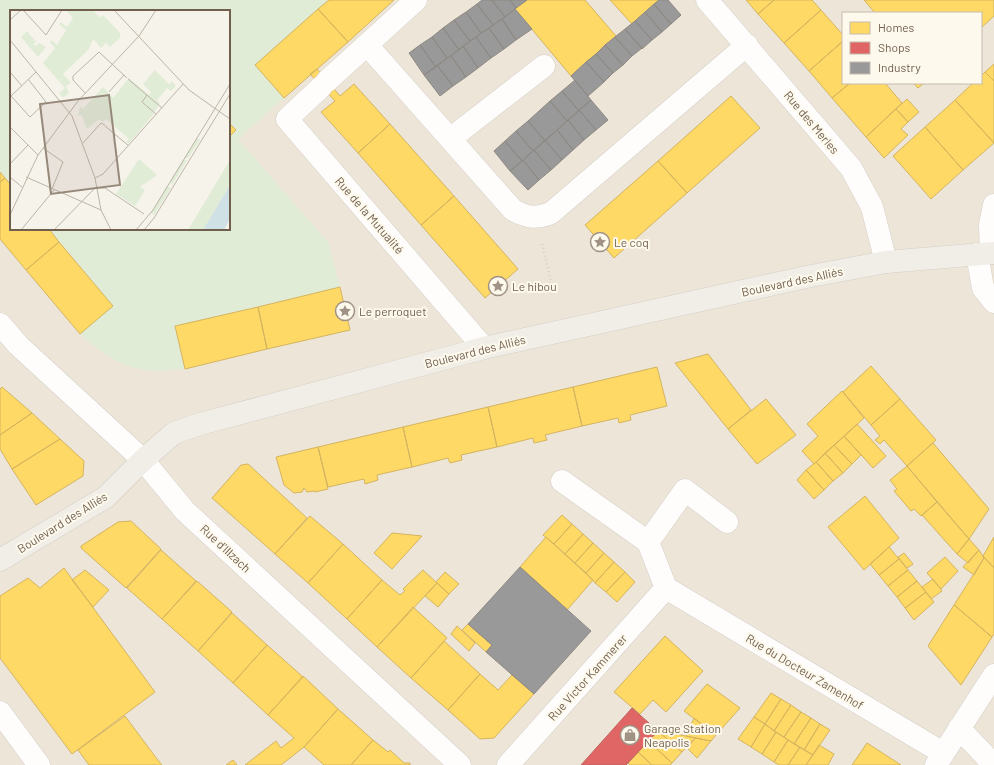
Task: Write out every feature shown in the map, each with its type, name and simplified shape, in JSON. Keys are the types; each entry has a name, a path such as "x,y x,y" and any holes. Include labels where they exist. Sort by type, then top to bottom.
{"main road":[{"name":"Boulevard des Alliés","path":"0,560 106,497 143,460 174,433 200,424 484,348 804,277 886,262 987,253"}],"street":[{"name":"Rue de la Mutualité","path":"416,0 286,119 484,348"},
{"name":"Rue des Merles","path":"707,0 851,168 872,208 886,262"},
{"path":"367,45 513,210 525,216 537,218 551,213 747,46"},
{"path":"450,139 544,66"},
{"path":"994,205 990,225 983,288 994,302"},
{"name":"Rue d'Illzach","path":"0,324 18,345 143,460 185,510 460,765"},
{"path":"562,481 648,542 666,588"},
{"path":"648,542 685,490 727,522"},
{"name":"Rue du Docteur Zamenhof","path":"666,588 939,759"},
{"name":"Rue Victor Kammerer","path":"508,765 666,588"},
{"path":"939,759 994,675"},
{"path":"0,712 39,765"},
{"path":"959,728 994,765"}],"path":[{"path":"541,243 553,290"}],"shaded area":[{"path":"0,0 994,0 994,765 0,765"}],"green space":[{"path":"0,0 329,0 255,65 284,98 238,139 328,242 340,287 175,326 185,369 150,370 131,367 100,351 80,334 113,306 50,230 230,230 230,10 10,10 10,184 0,172"}],"building: Homes":[{"path":"329,0 394,0 348,42 318,9"},
{"path":"527,0 585,0 616,36 571,76 515,9"},
{"path":"610,0 659,0 632,24"},
{"path":"746,0 774,0 758,14"},
{"path":"774,0 812,0 821,10 784,43 758,14"},
{"path":"864,0 994,0 994,16 982,27 982,12 874,12"},
{"path":"318,9 348,42 284,98 255,65"},
{"path":"821,10 842,34 842,42 809,71 784,43"},
{"path":"842,42 842,84 849,84 832,98 809,71"},
{"path":"994,64 994,81 985,72"},
{"path":"317,69 340,96 354,84 390,124 358,153 321,112 335,101 310,74"},
{"path":"985,72 994,81 994,143 955,100 972,84 982,84 982,75"},
{"path":"849,84 886,84 902,103 866,137 832,98"},
{"path":"914,84 923,84 918,88"},
{"path":"731,96 760,128 687,193 658,161"},
{"path":"907,99 919,112 908,122 896,109"},
{"path":"955,100 994,143 963,170 925,127"},
{"path":"896,109 908,122 901,129 908,135 884,158 866,137"},
{"path":"230,124 236,130 230,136"},
{"path":"390,124 454,196 421,225 358,153"},
{"path":"925,127 963,170 931,199 893,156"},
{"path":"658,161 687,193 614,258 585,225"},
{"path":"0,172 5,178 0,182"},
{"path":"5,178 10,184 10,230 50,230 59,242 26,270 0,239 0,182"},
{"path":"454,196 518,269 485,298 421,225"},
{"path":"59,242 113,306 80,334 26,270"},
{"path":"340,287 350,330 267,349 258,307"},
{"path":"258,307 267,349 185,369 175,326"},
{"path":"708,354 751,410 728,429 675,363"},
{"path":"871,366 900,399 871,425 843,392"},
{"path":"657,367 667,406 630,415 631,420 619,423 618,418 582,426 573,387"},
{"path":"2,387 32,413 0,435 0,389"},
{"path":"573,387 582,426 545,435 547,440 534,443 533,438 497,447 488,407"},
{"path":"842,391 864,418 814,464 802,451 818,436 807,424"},
{"path":"766,399 796,435 757,464 728,429"},
{"path":"900,399 936,440 907,466 884,440 880,444 875,440 880,436 871,425"},
{"path":"488,407 497,447 461,455 462,460 450,463 448,458 412,467 403,427"},
{"path":"32,413 60,439 12,469 0,449 0,435"},
{"path":"857,424 886,456 873,468 844,436"},
{"path":"403,427 412,467 377,475 378,480 365,484 364,479 328,487 318,447"},
{"path":"844,436 861,455 852,464 834,445"},
{"path":"60,439 84,461 83,476 36,505 12,469"},
{"path":"933,443 989,509 969,539 907,466"},
{"path":"834,445 852,464 843,473 825,453"},
{"path":"318,447 328,489 307,492 304,488 302,492 294,493 284,485 276,457"},
{"path":"825,453 843,473 833,481 816,462"},
{"path":"816,462 833,481 824,490 806,470"},
{"path":"248,464 307,518 275,554 212,498 241,465"},
{"path":"907,466 937,502 921,516 914,509 911,511 894,491 897,489 890,480"},
{"path":"806,470 824,490 814,499 797,480"},
{"path":"865,496 899,538 864,570 828,527"},
{"path":"937,502 969,539 957,554 922,515"},
{"path":"562,515 572,524 554,544 543,535"},
{"path":"310,516 343,544 308,583 275,554"},
{"path":"131,521 161,549 126,588 81,548 81,546 118,522"},
{"path":"572,524 583,534 565,554 554,544"},
{"path":"392,533 422,536 392,569 374,553"},
{"path":"583,534 593,543 575,563 565,554"},
{"path":"546,537 593,580 567,610 520,567"},
{"path":"994,537 994,568 983,556"},
{"path":"969,539 979,550 968,563 957,554"},
{"path":"593,543 604,553 586,573 575,563"},
{"path":"343,544 382,580 347,619 308,583"},
{"path":"889,547 899,559 879,575 870,564"},
{"path":"161,550 196,581 162,619 127,588"},
{"path":"979,550 984,558 974,575 963,567"},
{"path":"604,553 614,562 595,583 586,573"},
{"path":"904,553 913,564 907,568 898,557"},
{"path":"983,556 994,568 994,634 992,637 954,605 984,558"},
{"path":"945,557 958,571 941,589 927,573"},
{"path":"899,559 908,570 888,586 879,575"},
{"path":"614,562 625,572 606,592 595,583"},
{"path":"64,568 155,692 72,754 0,658 0,596 28,578 40,588"},
{"path":"85,570 109,590 93,607 72,580"},
{"path":"423,570 437,583 377,647 347,619 382,580 400,595 405,591 403,589"},
{"path":"908,570 917,581 897,597 888,586"},
{"path":"445,572 459,584 449,594 436,582"},
{"path":"625,572 635,582 617,602 606,592"},
{"path":"933,579 942,591 931,599 922,587"},
{"path":"197,581 232,612 198,651 162,619"},
{"path":"917,581 926,592 905,608 897,597"},
{"path":"437,583 449,594 438,607 425,596"},
{"path":"926,592 934,602 914,620 905,608"},
{"path":"954,605 992,637 961,685 928,646"},
{"path":"413,607 447,638 411,678 377,647"},
{"path":"232,613 267,645 233,683 198,651"},
{"path":"468,624 492,645 486,652 462,630"},
{"path":"457,626 475,643 469,651 451,634"},
{"path":"665,636 703,671 666,712 653,700 640,714 614,692"},
{"path":"444,641 480,674 448,710 411,678"},
{"path":"267,645 303,677 268,715 233,683"},
{"path":"480,674 498,690 512,675 534,694 494,738 480,739 448,710"},
{"path":"303,676 338,709 304,747 281,765 245,765 276,741 281,748 294,738 268,715"},
{"path":"707,684 740,708 716,735 684,711"},
{"path":"771,693 781,699 765,724 754,717"},
{"path":"781,699 791,705 774,731 765,724"},
{"path":"791,705 801,712 784,737 774,731"},
{"path":"338,709 373,740 351,765 324,765 304,747"},
{"path":"801,712 811,718 794,744 784,737"},
{"path":"125,716 162,765 89,765 78,750"},
{"path":"754,717 765,724 751,747 738,739"},
{"path":"694,718 716,735 711,741 686,736"},
{"path":"811,718 820,724 804,750 794,744"},
{"path":"765,724 776,732 762,754 751,747"},
{"path":"820,724 830,730 813,755 804,750"},
{"path":"658,731 682,752 672,763 648,741"},
{"path":"658,731 686,736 695,738 682,752"},
{"path":"776,732 788,740 774,762 762,754"},
{"path":"695,738 711,741 697,758 687,748"},
{"path":"373,740 388,752 390,750 404,763 410,763 410,765 351,765"},
{"path":"788,740 800,747 788,765 779,765 774,762"},
{"path":"648,741 672,763 670,765 652,765 638,752"},
{"path":"867,743 901,765 852,765"},
{"path":"819,745 834,754 828,765 806,765"},
{"path":"800,747 813,755 806,765 788,765"},
{"path":"638,752 652,765 630,765 628,763"},
{"path":"233,760 237,765 226,765"}],"building: Shops":[{"name":"Garage Station Neapolis","path":"632,708 658,731 626,765 581,765"}],"building: Industry":[{"path":"482,0 492,0 505,17 493,25 477,4"},
{"path":"492,0 510,0 516,8 505,17"},
{"path":"510,0 527,0 516,8"},
{"path":"659,0 668,0 681,15 671,24 654,4"},
{"path":"477,4 493,25 481,33 466,12"},
{"path":"654,4 671,24 662,32 645,12"},
{"path":"515,9 532,29 516,40 502,19"},
{"path":"466,12 481,33 470,41 454,20"},
{"path":"645,12 662,32 652,40 635,21"},
{"path":"502,19 516,40 504,49 489,28"},
{"path":"454,20 470,41 459,50 443,28"},
{"path":"635,21 652,40 642,49 625,29"},
{"path":"443,28 459,50 447,58 432,37"},
{"path":"489,28 504,49 491,58 476,37"},
{"path":"625,29 642,48 632,56 615,37"},
{"path":"432,37 447,58 436,67 420,45"},
{"path":"476,37 491,58 478,68 463,46"},
{"path":"615,37 632,56 623,65 605,45"},
{"path":"420,45 436,67 424,75 409,53"},
{"path":"605,45 623,65 613,73 596,54"},
{"path":"463,46 478,68 466,77 451,56"},
{"path":"596,54 613,73 604,82 586,62"},
{"path":"451,56 466,77 453,86 437,65"},
{"path":"586,62 604,82 588,96 571,76"},
{"path":"437,65 453,86 440,96 424,75"},
{"path":"575,80 591,100 579,111 562,91"},
{"path":"562,91 579,111 567,121 550,101"},
{"path":"591,100 608,120 596,130 579,110"},
{"path":"550,101 567,121 545,141 528,121"},
{"path":"579,110 596,130 584,140 568,120"},
{"path":"568,120 584,140 573,150 557,130"},
{"path":"528,121 545,141 533,151 516,131"},
{"path":"557,130 573,150 562,160 545,140"},
{"path":"516,131 533,151 522,161 505,141"},
{"path":"545,140 562,160 551,170 534,150"},
{"path":"505,141 522,161 510,171 494,151"},
{"path":"534,150 551,170 539,180 523,160"},
{"path":"523,160 539,180 528,190 510,171"},
{"path":"520,567 591,631 534,694 486,652 492,645 468,624"}],"place":[{"name":"Le coq","path":"600,242"},
{"name":"Le hibou","path":"498,286"},
{"name":"Le perroquet","path":"345,311"},
{"name":"Garage Station Neapolis","path":"630,735"}]}
